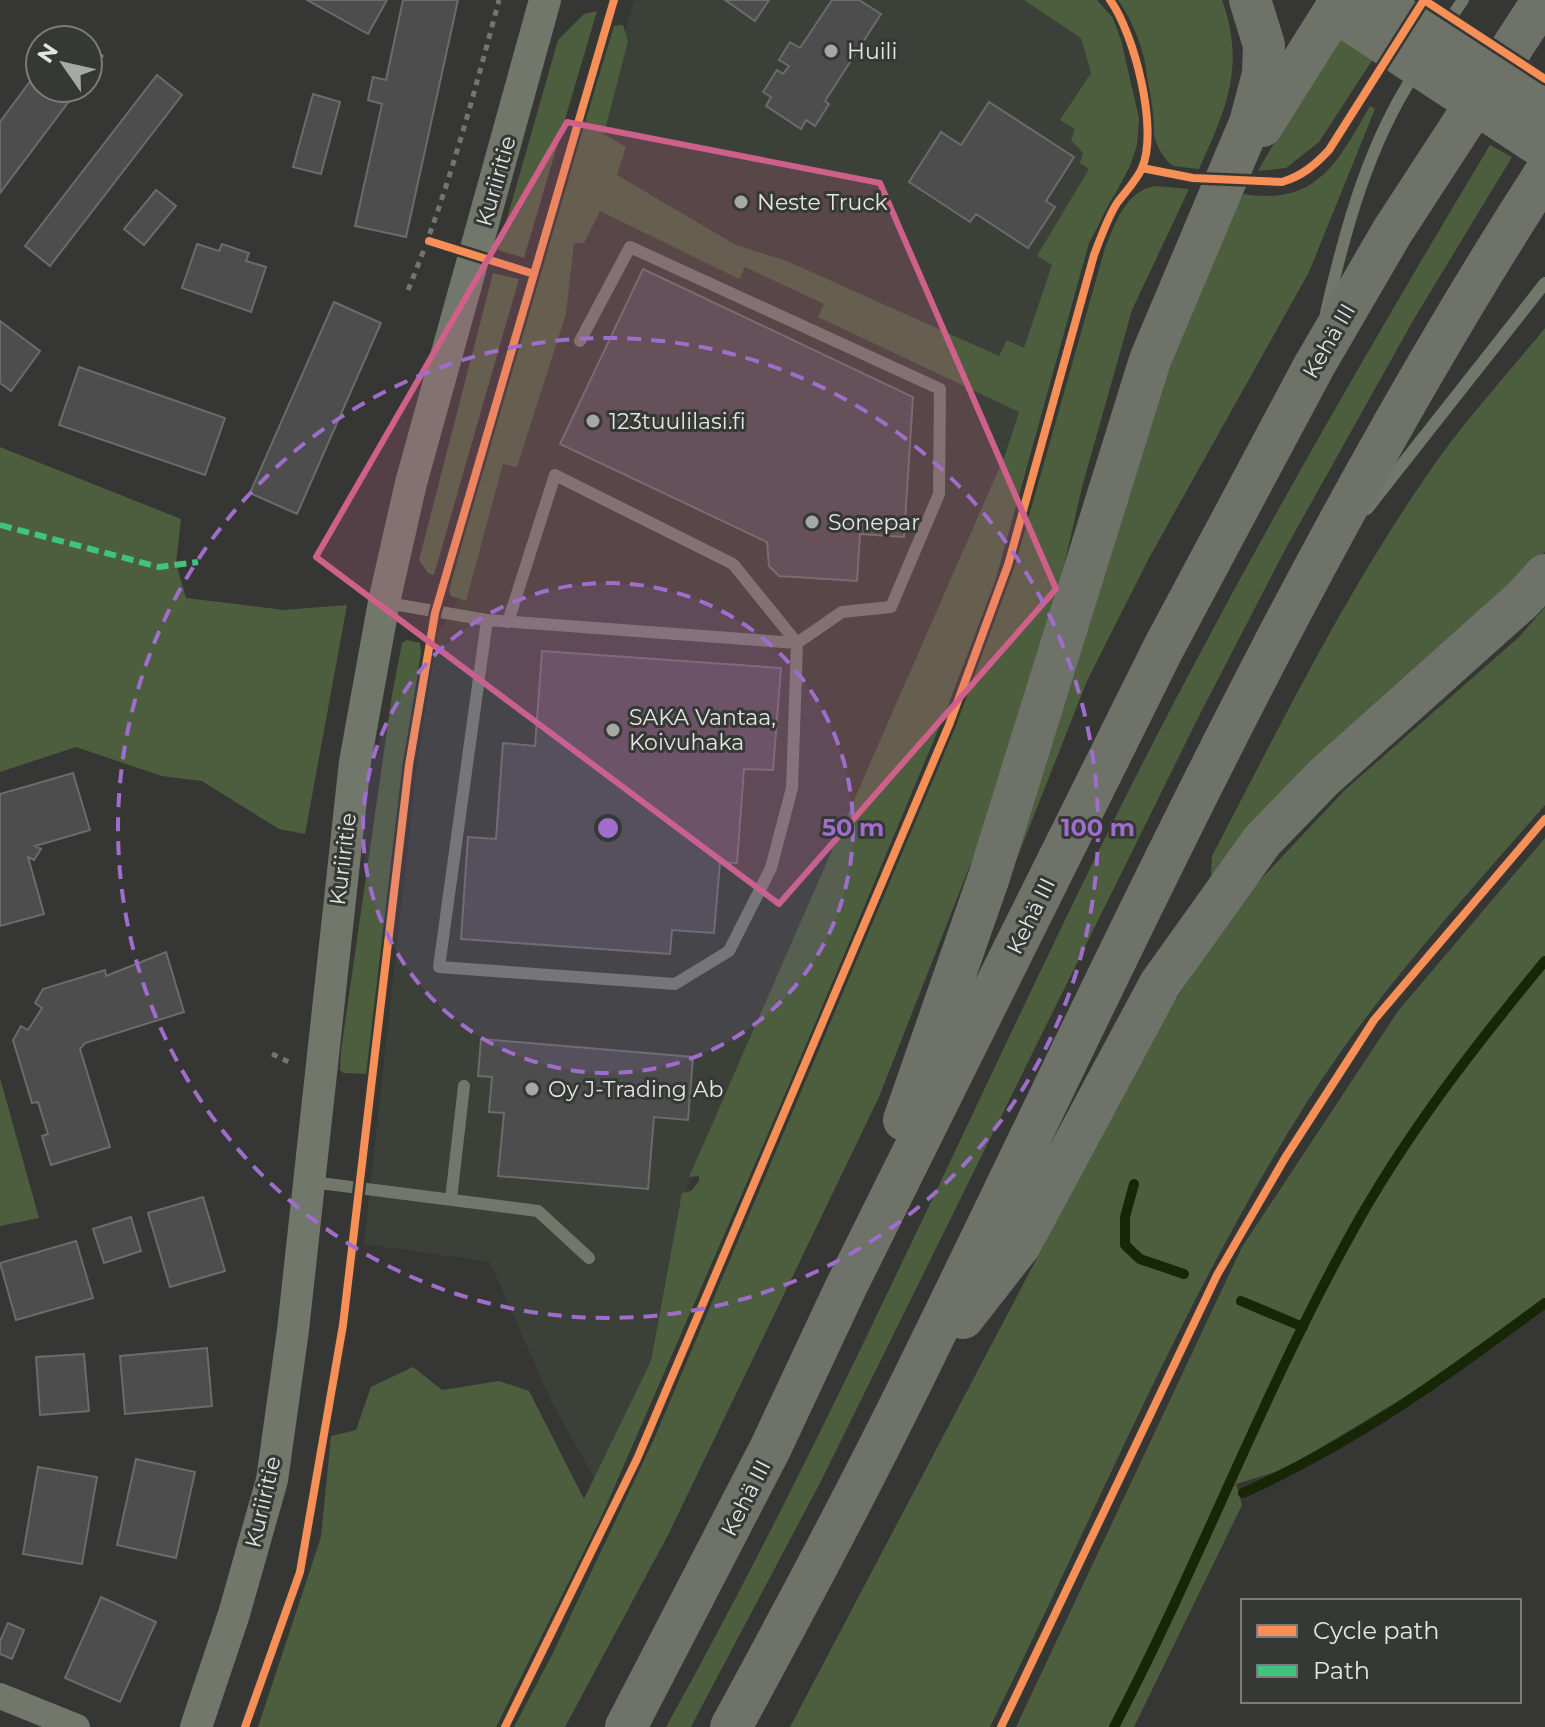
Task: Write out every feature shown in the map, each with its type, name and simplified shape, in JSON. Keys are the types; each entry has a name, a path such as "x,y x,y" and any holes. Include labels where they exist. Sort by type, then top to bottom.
{"highway":[{"path":"846,1287 989,877 1150,360 1220,201 1250,123 1263,74 1264,45 1250,0"},
{"name":"Kehä III","path":"626,1727 763,1463 846,1287 1163,649 1314,366 1392,232 1543,0"},
{"path":"1220,201 1343,6"},
{"path":"1343,6 1545,111"},
{"path":"1343,6 1545,149"},
{"path":"731,1727 909,1388 1295,599 1411,389 1545,173"},
{"path":"909,1388 1020,1245 1160,984 1262,841 1334,767 1522,600 1545,575"}],"street":[{"name":"Kuriiritie","path":"196,1727 234,1614 272,1480 309,1181 353,778 384,602 411,483 545,0"},
{"path":"0,1696 77,1727"}],"lane":[{"path":"1432,48 1463,0"},
{"path":"1314,366 1345,231 1393,107 1424,60"},
{"path":"384,602 487,620 797,643 842,612 891,607 939,494 940,389 630,247 580,341"},
{"path":"1295,599 1545,283"},
{"path":"487,620 439,967 675,984 729,951 771,868 792,788 797,643 733,564 555,475 508,622"},
{"path":"451,1199 464,1086"},
{"path":"309,1181 538,1211 589,1258"}],"path":[{"path":"408,290 429,241 499,0"},
{"path":"429,241 475,255"}],"highlighted area":[{"path":"567,122 880,183 1056,589 779,904 316,557"}],"shaded area":[{"path":"634,0 1056,0 1103,31 1103,165 1032,400 681,1202 651,1361 595,1479 551,1401 490,1262 364,1244 417,763 437,635 459,599 479,512 581,189"}],"green space":[{"path":"1024,0 1097,0 1113,18 1139,118 1137,145 1130,166 1089,243 995,582 946,711 798,1065 600,1520 496,1727 258,1727 321,1537 331,1436 356,1430 371,1387 413,1367 442,1390 499,1381 529,1391 584,1499 651,1361 682,1193 691,1191 699,1181 699,1176 689,1177 1005,455 1019,412 818,317 824,304 745,267 739,279 600,211 584,243 574,243 566,314 517,467 503,464 466,601 451,596 449,591 494,423 614,26 623,25 628,41 604,134 626,147 617,175 736,245 787,261 999,356 1007,340 1024,348 1052,265 1037,256 1089,169 1080,163 1083,153 1071,140 1075,129 1060,120 1091,73 1081,38"},
{"path":"1118,0 1222,0 1232,46 1230,87 1199,169 1173,166 1157,144 1140,43"},
{"path":"597,11 524,258 498,250 558,40 584,14"},
{"path":"1339,37 1373,59 1319,142 1286,168 1258,171 1324,55"},
{"path":"1370,106 1375,109 1309,272 1149,558 1087,681 1016,861 1004,874 1136,442 1226,219 1244,194 1269,196 1290,193 1322,176 1347,145"},
{"path":"1490,145 1512,157 1414,319 1287,546 1200,714 821,1481 691,1727 666,1727 725,1619 836,1399 1103,842 1194,664 1289,490"},
{"path":"1155,186 1189,189 1132,310 1082,487 1049,631 1009,766 879,1097 669,1533 565,1727 514,1727 553,1653 654,1439 955,728 1015,565 1105,248 1128,202 1144,189"},
{"path":"493,273 519,279 434,575 428,573 419,560"},
{"path":"1545,328 1545,552 1384,702 1219,874 1211,875 1212,856 1368,567 1469,418"},
{"path":"0,447 181,519 176,563 186,598 284,610 347,605 305,834 279,829 202,781 162,776 76,747 0,772"},
{"path":"1545,607 1545,805 1420,949 1361,1024 1307,1102 1262,1177 1179,1331 990,1727 790,1727 1164,1017 1246,895 1345,790 1519,637"},
{"path":"407,640 420,643 421,652 400,788 368,1074 344,1073 340,1070 341,1051 392,695 402,643"},
{"path":"1545,838 1545,1298 1425,1385 1285,1469 1236,1484 1242,1505 1134,1727 1016,1727 1242,1247 1398,1011"},
{"path":"0,1078 39,1218 0,1226"}],"building":[{"path":"307,0 387,0 368,34"},
{"path":"403,0 458,0 406,237 355,226 382,104 368,100 373,77 386,80"},
{"path":"725,0 769,0 755,21"},
{"path":"832,0 859,0 881,14 825,101 829,104 815,126 806,120 801,129 766,106 771,97 763,92 777,70 783,74 789,66 779,60 790,42 800,48"},
{"path":"157,75 182,95 50,266 25,246"},
{"path":"24,90 24,104 67,104 0,193 0,122"},
{"path":"313,94 340,102 321,174 293,167"},
{"path":"989,102 1074,157 1046,201 1055,207 1028,248 976,214 970,222 909,182 941,132 961,145"},
{"path":"156,190 176,206 144,245 124,229"},
{"path":"197,244 219,251 222,244 249,253 246,261 266,267 251,312 182,288"},
{"path":"643,269 913,397 904,537 860,534 857,581 779,576 769,566 767,542 560,444"},
{"path":"334,302 381,323 297,514 250,493"},
{"path":"0,321 40,351 11,391 0,383"},
{"path":"79,367 225,418 205,475 59,425"},
{"path":"542,651 781,668 773,770 744,769 737,863 720,862 714,933 672,930 670,954 461,939 468,837 496,839 503,743 535,746"},
{"path":"73,773 90,830 35,846 41,849 34,860 28,857 44,914 0,926 0,794"},
{"path":"166,952 184,1012 85,1043 80,1049 110,1147 51,1165 42,1136 48,1134 38,1102 32,1103 13,1040 21,1026 28,1030 42,1008 35,1003 43,989 105,970 106,976"},
{"path":"481,1039 693,1057 688,1120 654,1117 648,1189 498,1176 504,1113 489,1112 492,1077 478,1076"},
{"path":"203,1197 225,1271 170,1287 148,1213"},
{"path":"131,1217 141,1251 104,1263 93,1229"},
{"path":"76,1241 93,1298 16,1320 0,1263"},
{"path":"207,1348 212,1406 125,1414 120,1356"},
{"path":"84,1354 89,1411 40,1415 36,1357"},
{"path":"136,1459 195,1472 176,1558 117,1545"},
{"path":"38,1467 97,1477 82,1564 23,1554"},
{"path":"101,1597 156,1622 120,1702 65,1678"},
{"path":"8,1623 24,1630 12,1659 0,1654 0,1641"}],"waterway":[{"path":"1114,1727 1295,1342 1361,1216 1448,1084 1545,961"},
{"path":"1134,1184 1125,1217 1125,1245 1140,1259 1184,1274"},
{"path":"1241,1301 1303,1327"},
{"path":"1243,1493 1324,1452 1399,1407 1545,1303"}],"marked path":[{"path":"0,525 159,567 198,562"}],"cycle path":[{"path":"245,1727 300,1572 343,1325 409,765 435,613 614,0"},
{"path":"505,1727 637,1459 949,725 1008,565 1094,255 1113,209 1140,172 1146,151 1148,130 1141,82 1128,35 1110,0"},
{"path":"1424,0 1545,79"},
{"path":"1142,168 1193,178 1282,182 1302,173 1329,150 1424,0"},
{"path":"429,241 531,273"},
{"path":"1001,1727 1217,1275 1285,1158 1374,1020 1545,819"}],"place":[{"name":"Huili","path":"831,51"},
{"name":"Neste Truck","path":"741,202"},
{"name":"123tuulilasi.fi","path":"593,421"},
{"name":"Sonepar","path":"812,522"},
{"name":"SAKA Vantaa, Koivuhaka","path":"613,730"},
{"name":"Oy J-Trading Ab","path":"532,1089"}]}
